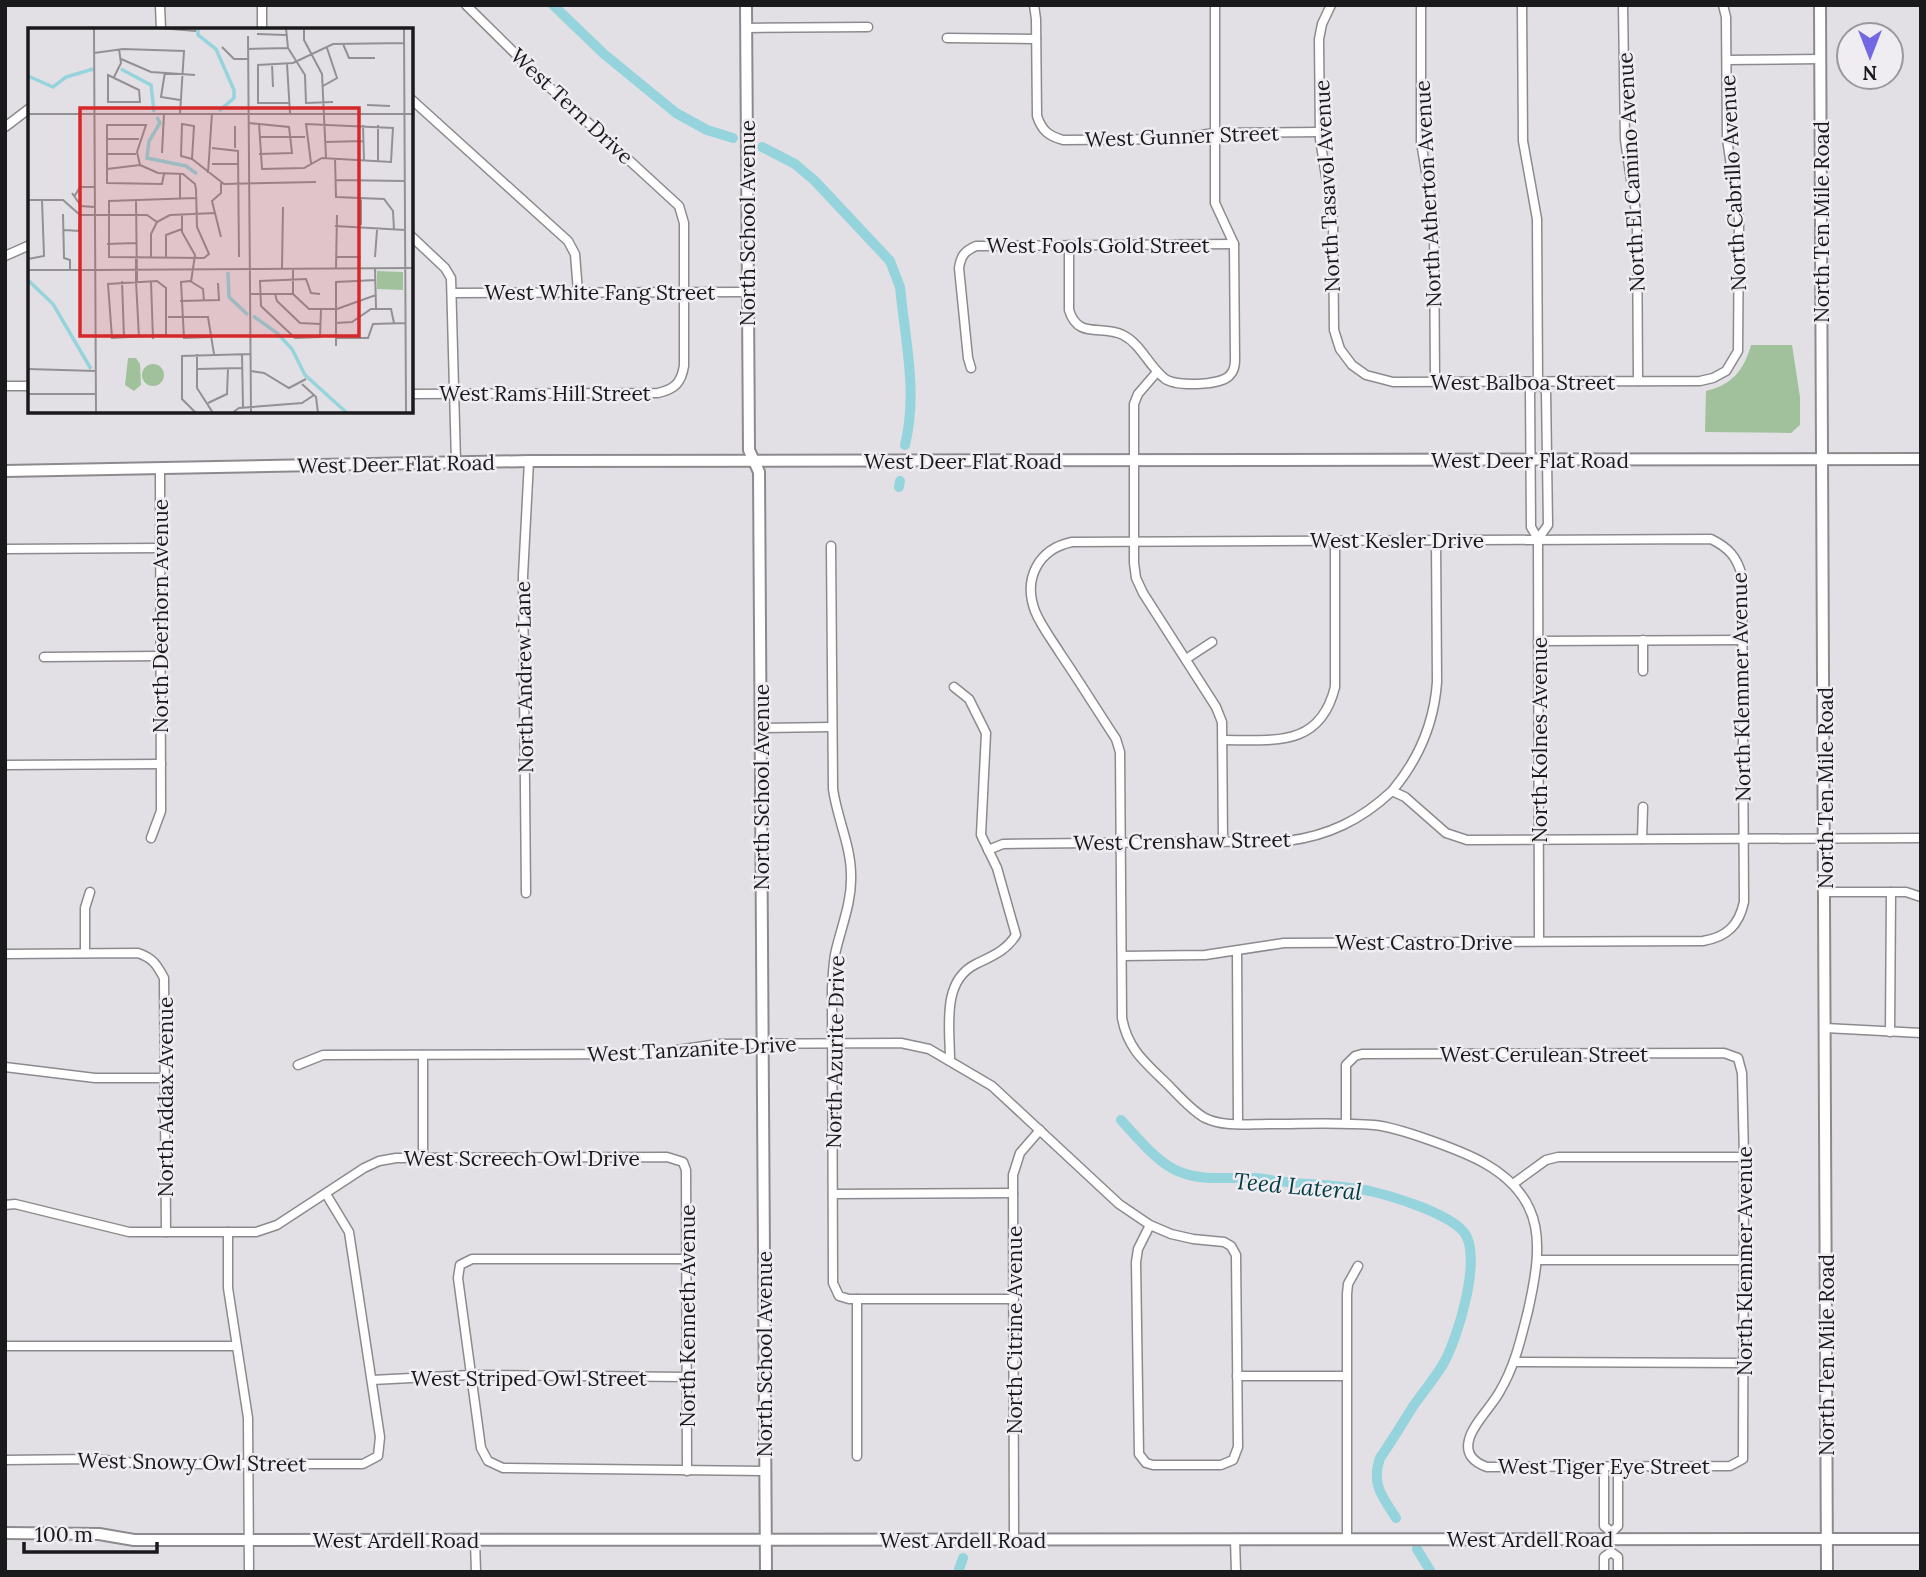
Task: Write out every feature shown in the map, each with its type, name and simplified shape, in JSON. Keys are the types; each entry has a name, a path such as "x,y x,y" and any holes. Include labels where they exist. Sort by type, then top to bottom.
{"street":[{"path":"160,5 160,28"},
{"path":"262,5 262,28"},
{"name":"West Tern Drive","path":"466,5 546,84 678,206 684,223 684,292"},
{"name":"North School Avenue","path":"746,5 749,450 759,472 766,1572"},
{"path":"947,38 1037,39 1034,5"},
{"path":"1069,245 1069,310 1078,327 1120,333 1136,345 1166,381 1215,383 1230,376 1235,360 1234,244 1215,203 1215,5"},
{"name":"North Tasavol Avenue","path":"1331,5 1322,24 1319,39 1320,132 1333,220 1334,330 1340,349 1352,365"},
{"name":"North Atherton Avenue","path":"1420,5 1421,142 1434,220 1436,382"},
{"name":"North Kolnes Avenue","path":"1522,5 1523,141 1537,219 1538,382 1531,391 1531,527 1538,539 1539,941"},
{"name":"North El Camino Avenue","path":"1623,5 1625,140 1637,219 1639,381"},
{"name":"North Cabrillo Avenue","path":"1699,381 1726,371 1738,351 1739,219 1727,139 1726,17 1723,5"},
{"name":"North Ten Mile Road","path":"1821,5 1827,1572"},
{"path":"746,28 868,27"},
{"name":"West Gunner Street","path":"1037,39 1037,116 1045,132 1063,140 1175,139 1214,133 1320,132"},
{"path":"1727,60 1821,59"},
{"path":"413,101 568,241 575,254 578,292"},
{"path":"5,127 28,110"},
{"path":"413,238 445,268 451,278 456,463"},
{"name":"West Fools Gold Street","path":"971,368 959,268 964,253 976,246 1234,244"},
{"path":"5,257 28,246"},
{"name":"West Rams Hill Street","path":"413,394 658,393 677,385 682,378 684,292"},
{"name":"West White Fang Street","path":"453,293 748,292"},
{"name":"West Balboa Street","path":"1352,365 1366,375 1382,381 1699,381"},
{"path":"1157,372 1138,394 1134,404 1136,578 1216,707 1222,722 1223,842"},
{"name":"North Kolnes Avenue","path":"1538,382 1546,391 1548,525 1538,539"},
{"path":"5,386 28,386"},
{"name":"West Deer Flat Road","path":"5,471 529,461 1921,459"},
{"name":"North Andrew Lane","path":"526,893 523,576 529,461"},
{"name":"North Deerhorn Avenue","path":"151,838 161,811 160,468"},
{"name":"West Kesler Drive","path":"1122,842 1121,764 1116,739 1034,608 1034,570 1049,550 1072,542 1711,539 1727,547 1738,562"},
{"path":"1223,740 1291,737 1305,733 1317,724 1332,699 1335,687 1335,540"},
{"name":"West Crenshaw Street","path":"988,850 1003,844 1287,841 1323,834 1354,821 1371,810 1392,791 1410,768 1430,727 1437,682 1436,540"},
{"name":"North Azurite Drive","path":"831,546 834,799 848,850 851,874 849,900 835,953 832,988 833,1283 839,1296 857,1299"},
{"path":"5,549 159,548"},
{"name":"North Klemmer Avenue","path":"1726,933 1735,925 1744,902 1742,576 1738,562"},
{"path":"1538,641 1742,639"},
{"path":"1643,640 1643,671"},
{"path":"1186,659 1212,642"},
{"path":"44,657 160,656"},
{"path":"950,1060 950,999 954,987 961,975 971,966 1007,948 1016,935 997,868 981,835 986,733 969,699 954,687"},
{"path":"761,728 832,727"},
{"path":"5,765 161,764"},
{"path":"1392,791 1405,797 1446,833 1467,840 1921,838"},
{"path":"1642,839 1643,807"},
{"path":"1122,842 1124,1030 1133,1050 1197,1113 1216,1122 1238,1124 1346,1123 1385,1126 1473,1156 1494,1168 1513,1184 1535,1223 1538,1260 1514,1362 1745,1363"},
{"path":"5,954 85,953 85,908 89,891"},
{"path":"1825,892 1891,892 1918,895"},
{"path":"1891,892 1891,1032"},
{"name":"West Castro Drive","path":"1122,956 1205,955 1284,943 1703,941 1716,939 1726,933"},
{"path":"1237,951 1238,1124"},
{"name":"North Addax Avenue","path":"85,953 138,953 157,964 164,978 166,1232"},
{"path":"1825,1028 1921,1033"},
{"name":"West Tanzanite Drive","path":"298,1065 323,1055 650,1055 718,1044 901,1043 929,1049 992,1086 1119,1204 1150,1226 1171,1234 1224,1242 1231,1246 1236,1255 1237,1376"},
{"name":"West Cerulean Street","path":"1346,1123 1345,1072 1350,1060 1362,1054 1724,1053 1738,1058"},
{"path":"423,1055 423,1158"},
{"name":"North Klemmer Avenue","path":"1738,1058 1742,1073 1744,1157 1745,1456 1740,1462"},
{"path":"5,1067 95,1078 164,1078"},
{"name":"North Citrine Avenue","path":"1014,1540 1013,1193 1015,1163 1040,1130"},
{"name":"West Screech Owl Drive","path":"5,1205 15,1205 129,1232 228,1232 267,1229 379,1161 423,1158 667,1157 683,1162"},
{"path":"1513,1184 1546,1160 1558,1157 1744,1157"},
{"name":"North Kenneth Avenue","path":"683,1162 686,1170 687,1471"},
{"path":"833,1194 1013,1193"},
{"path":"326,1194 349,1232 372,1380"},
{"path":"1150,1226 1138,1249 1136,1262 1138,1449 1142,1459 1153,1465 1221,1465 1234,1460 1238,1447 1237,1376 1346,1376"},
{"path":"228,1232 228,1288 248,1418 249,1572"},
{"path":"686,1259 472,1259 460,1265 458,1278 481,1448 488,1461 503,1468 765,1471"},
{"path":"1538,1260 1744,1260"},
{"path":"1347,1539 1347,1294 1348,1284 1358,1266"},
{"path":"857,1457 857,1299 1014,1299"},
{"path":"5,1346 236,1346"},
{"name":"West Tiger Eye Street","path":"1514,1362 1501,1391 1469,1439 1471,1457 1476,1463 1487,1466 1618,1467 1730,1466 1740,1462"},
{"name":"West Striped Owl Street","path":"372,1380 470,1375 687,1377"},
{"name":"West Snowy Owl Street","path":"5,1460 94,1459 147,1464 363,1464 378,1456 380,1437 372,1380"},
{"path":"1604,1467 1604,1526 1612,1536"},
{"path":"1611,1552 1612,1536 1618,1526 1618,1467"},
{"name":"West Ardell Road","path":"5,1533 99,1534 135,1540 1014,1540 1612,1536 1921,1539"},
{"path":"1235,1539 1236,1572"},
{"path":"475,1541 476,1572"},
{"path":"1604,1572 1604,1557 1611,1552"},
{"path":"1611,1552 1618,1557 1618,1572"}],"green space":[{"path":"1751,345 1792,345 1800,397 1800,425 1791,433 1705,432 1706,391 1723,385 1736,375 1745,362"}],"waterway":[{"name":"Teed Lateral","path":"553,5 604,54 676,113 707,130 733,138"},
{"name":"Teed Lateral","path":"762,147 795,164 815,181 890,261 900,287 909,366 910,406 905,445"},
{"name":"Teed Lateral","path":"899,487 900,481"},
{"name":"Teed Lateral","path":"1121,1120 1156,1156 1180,1172 1201,1177 1254,1178 1370,1191 1432,1211 1462,1230 1468,1241 1471,1257 1470,1276 1455,1338 1442,1366 1380,1458 1377,1483 1396,1518"},
{"name":"Teed Lateral","path":"1417,1549 1431,1572"},
{"path":"958,1572 963,1558"}]}
